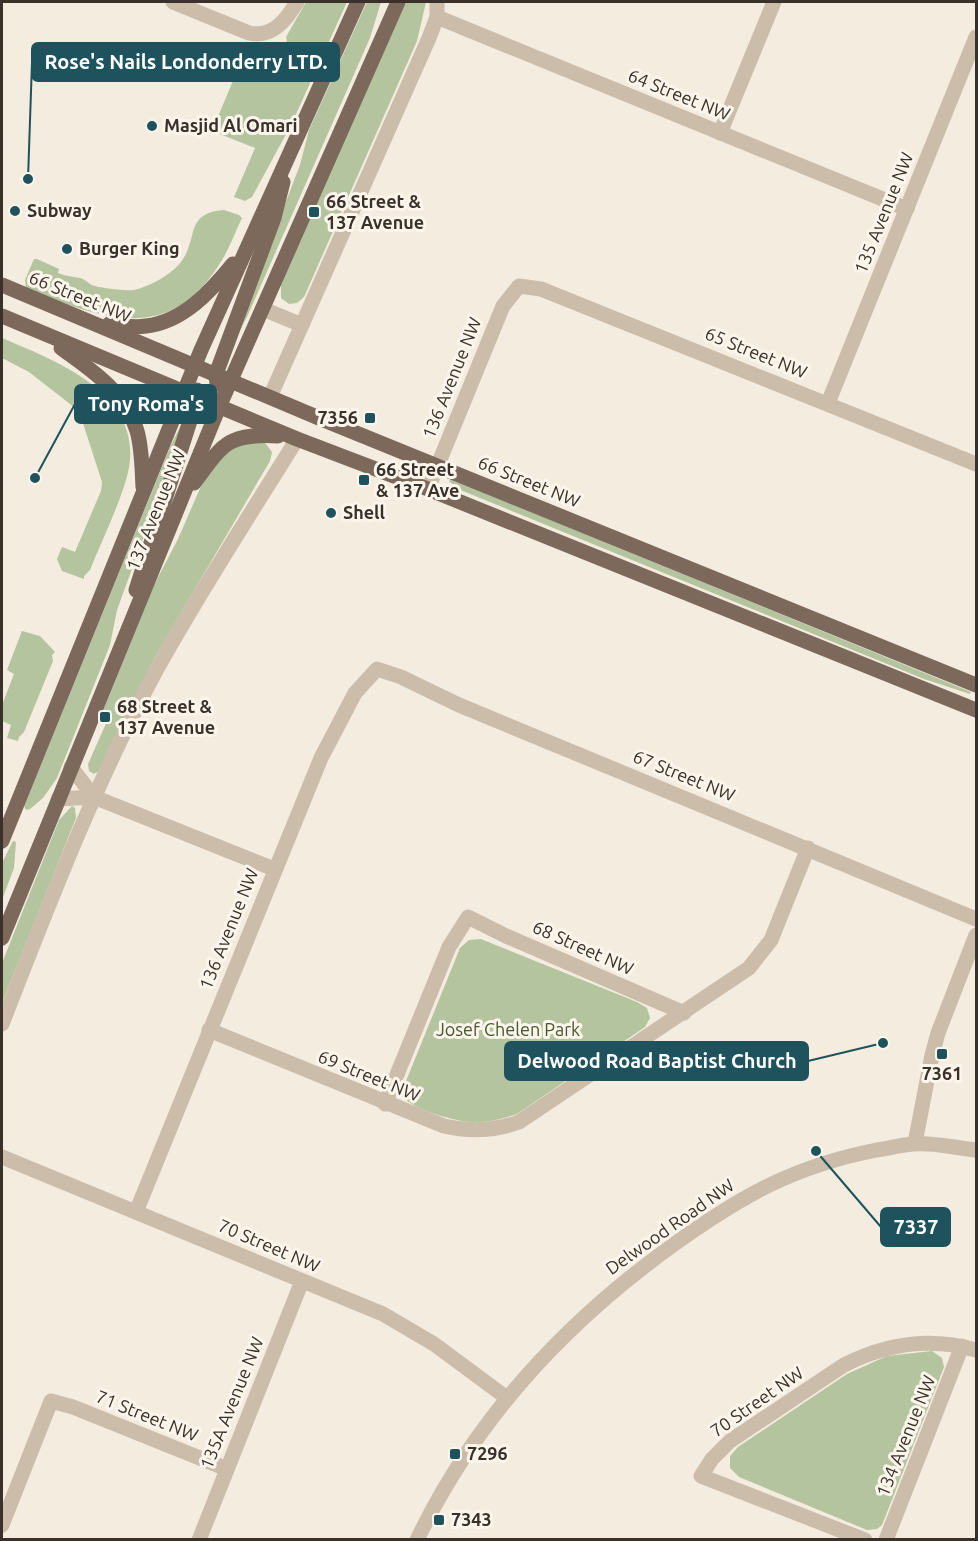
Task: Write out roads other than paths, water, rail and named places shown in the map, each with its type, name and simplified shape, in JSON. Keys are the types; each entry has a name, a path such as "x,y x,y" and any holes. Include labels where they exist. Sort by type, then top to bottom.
{"main road":[{"path":"124,640 190,396 194,365 358,2"},
{"name":"137 Avenue NW","path":"2,938 219,407 398,2"},
{"path":"219,407 216,374 274,218 292,147"},
{"path":"93,323 127,327 147,326 166,321 187,311 222,277 246,248"},
{"name":"66 Street NW","path":"2,285 437,466 976,685"},
{"path":"2,316 190,396 428,489 976,710"},
{"path":"42,333 114,390 130,411 138,434 143,489"},
{"name":"137 Avenue NW","path":"2,841 143,489 190,396"},
{"path":"180,501 218,450 232,440 254,434 294,438"}],"street":[{"path":"173,2 249,33 261,34 270,32 283,23 297,2"},
{"path":"270,397 437,17 437,2"},
{"path":"720,133 774,2"},
{"name":"64 Street NW","path":"437,17 907,209"},
{"name":"135 Avenue NW","path":"828,403 976,37"},
{"name":"65 Street NW","path":"519,286 541,289 976,464"},
{"name":"136 Avenue NW","path":"428,489 502,306 519,286"},
{"path":"263,309 302,325"},
{"path":"2,1024 94,796 157,669 294,438"},
{"name":"136 Avenue NW","path":"136,1212 321,758 355,693 377,669"},
{"name":"67 Street NW","path":"377,669 401,677 459,705 976,919"},
{"path":"71,767 94,796"},
{"path":"58,799 94,796 274,869"},
{"path":"684,1013 749,968 771,940 808,848"},
{"name":"68 Street NW","path":"386,1104 449,947 468,917 506,936 684,1013"},
{"path":"976,935 938,1033 915,1143 976,1150"},
{"name":"69 Street NW","path":"209,1030 432,1122 456,1129 474,1131 495,1129 519,1122 684,1013"},
{"name":"Delwood Road NW","path":"417,1539 457,1467 507,1398 558,1340 646,1264 720,1211 766,1186 809,1168 854,1155 915,1143"},
{"name":"70 Street NW","path":"2,1157 383,1314 410,1328 507,1398"},
{"name":"135A Avenue NW","path":"199,1539 302,1281"},
{"name":"70 Street NW","path":"865,1539 701,1476 730,1441 844,1365 860,1357 885,1348 910,1343 937,1343 969,1348"},
{"name":"134 Avenue NW","path":"886,1539 969,1348"},
{"name":"71 Street NW","path":"2,1525 51,1401 74,1407 227,1469"}],"place":[{"name":"Masjid Al Omari","path":"152,126"},
{"name":"Rose's Nails Londonderry LTD.","path":"28,179"},
{"name":"Subway","path":"15,211"},
{"name":"66 Street & 137 Avenue","path":"314,212"},
{"name":"Burger King","path":"67,249"},
{"name":"7356","path":"370,418"},
{"name":"Tony Roma's","path":"35,478"},
{"name":"66 Street & 137 Ave","path":"364,480"},
{"name":"Shell","path":"331,513"},
{"name":"68 Street & 137 Avenue","path":"105,717"},
{"name":"Delwood Road Baptist Church","path":"883,1043"},
{"name":"7361","path":"942,1054"},
{"name":"7337","path":"816,1151"},
{"name":"7296","path":"455,1454"},
{"name":"7343","path":"439,1520"}],"park label":[{"name":"Josef Chelen Park","path":"508,1030"}]}
